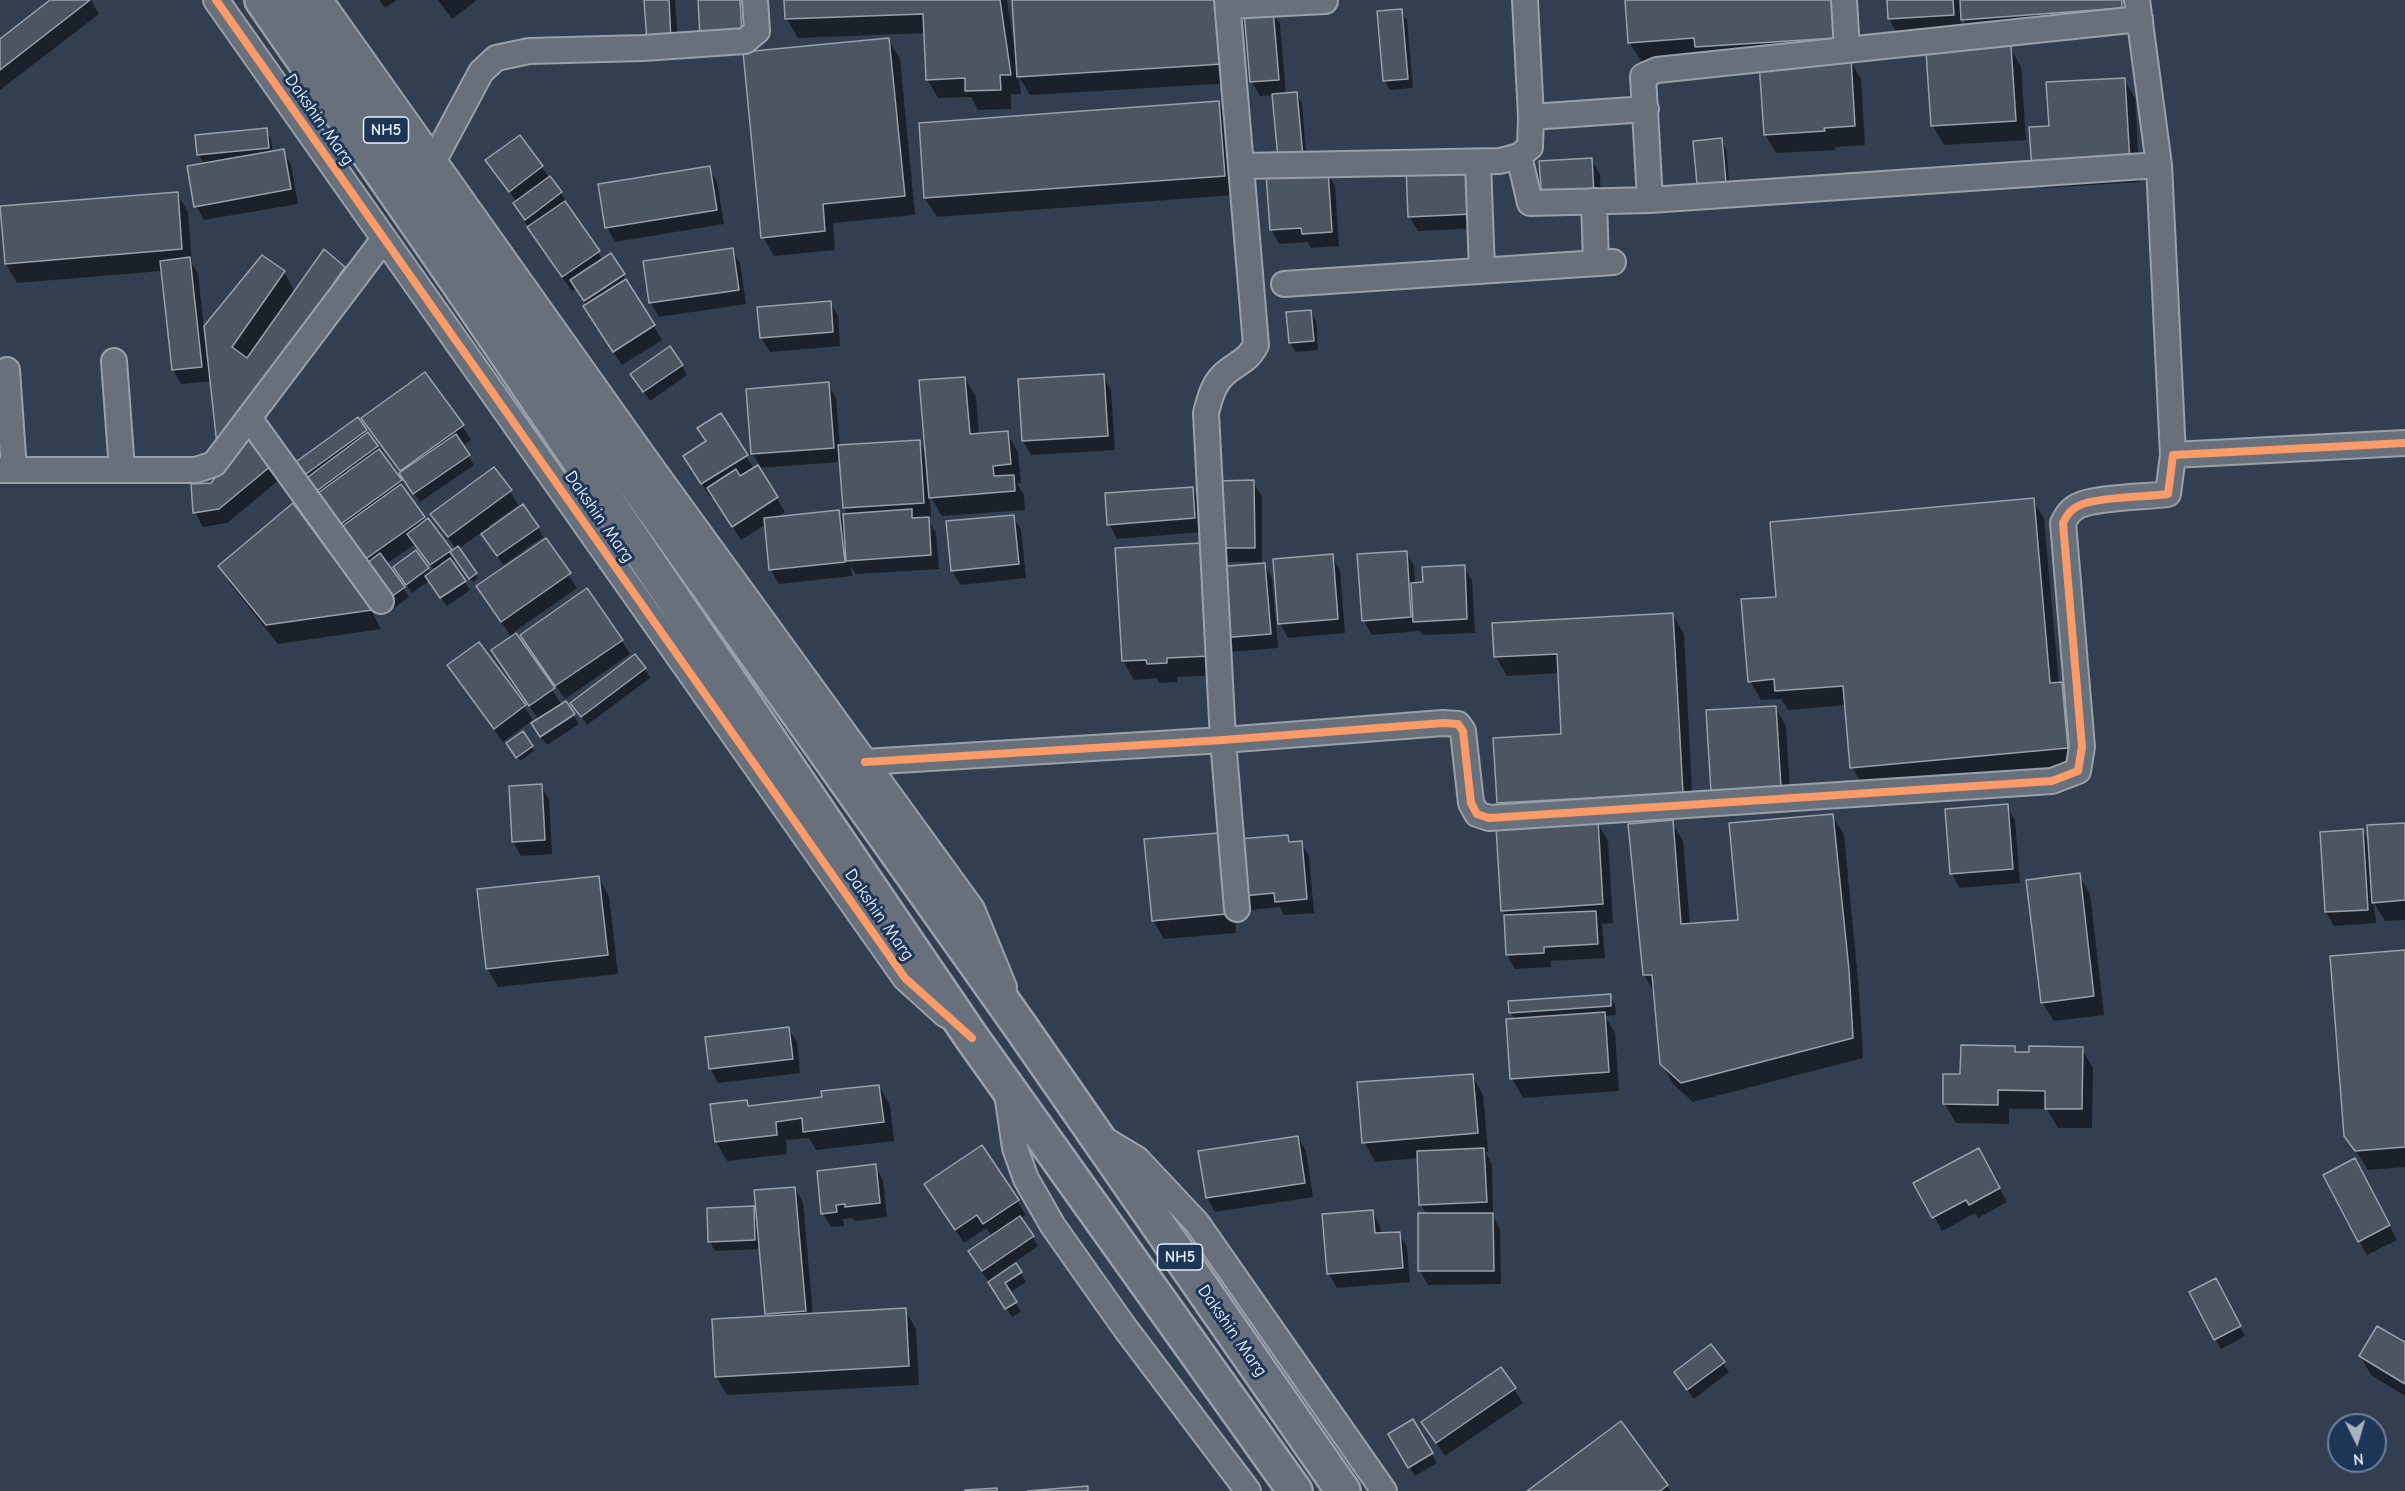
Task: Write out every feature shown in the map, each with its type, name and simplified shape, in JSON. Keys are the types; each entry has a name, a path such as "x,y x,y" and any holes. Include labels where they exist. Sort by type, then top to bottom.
{"highway":[{"name":"Dakshin Marg","path":"260,0 467,271 1018,1023 1343,1491"},
{"name":"Dakshin Marg","path":"296,0 467,271 972,1038 1295,1491"}],"street":[{"name":"Dakshin Marg","path":"216,0 905,978 972,1038"},
{"path":"231,22 260,0"},
{"name":"Dakshin Marg","path":"320,0 433,162 972,909 1018,1023"},
{"path":"433,162 481,72 496,58 529,51 643,48 745,41 757,31 755,0"},
{"path":"1241,166 1478,162 1500,161 1519,156 1530,147 1531,117 1525,0"},
{"path":"1844,0 1847,50"},
{"path":"1238,909 1224,740 1206,413 1212,390 1226,372 1250,357 1256,345 1228,3 1325,1"},
{"path":"865,762 1224,740 1443,723 1458,724 1463,731 1471,803 1477,814 1489,818 2052,781 2078,771 2082,747 2063,523 2068,513 2080,505 2168,495 2173,455 2159,165 2139,10 1847,50 1657,70 1643,76 1650,200"},
{"path":"1531,117 1646,109"},
{"path":"1519,156 1530,203 1650,200 2159,165"},
{"path":"1478,162 1482,271"},
{"path":"1284,284 1605,262 1594,201"},
{"path":"7,369 7,470 196,470 214,464 384,239"},
{"path":"114,360 123,470"},
{"path":"249,418 381,601"},
{"path":"2173,455 2405,443"},
{"path":"1006,1084 1010,1123 1022,1169 1053,1226 1125,1328 1248,1491"},
{"path":"1095,1133 1137,1159 1197,1223 1384,1491"}],"building":[{"path":"50,0 90,0 0,70 0,39"},
{"path":"644,0 669,0 671,41 647,42"},
{"path":"698,0 740,0 742,35 700,36"},
{"path":"784,0 1000,0 1011,75 1000,75 1001,90 965,91 965,78 926,80 923,14 785,19"},
{"path":"1012,0 1219,0 1223,64 1017,77"},
{"path":"1625,0 1833,0 1836,38 1695,47 1694,38 1628,43"},
{"path":"1887,0 1953,0 1954,15 1888,19"},
{"path":"1960,0 2122,0 2122,8 1961,20"},
{"path":"1273,9 1279,80 1250,82 1244,11"},
{"path":"1402,9 1408,79 1383,81 1377,11"},
{"path":"889,38 905,196 823,204 825,231 761,238 743,52"},
{"path":"2011,46 2016,121 1931,126 1926,52"},
{"path":"1851,58 1855,126 1824,128 1825,131 1764,135 1759,62"},
{"path":"2125,78 2130,163 2032,169 2029,127 2049,126 2046,82"},
{"path":"1297,92 1303,157 1278,159 1272,94"},
{"path":"1219,101 1225,176 924,198 919,123"},
{"path":"267,128 269,148 197,155 195,135"},
{"path":"520,135 543,166 509,192 485,160"},
{"path":"1722,138 1727,193 1698,195 1693,141"},
{"path":"284,149 291,189 194,207 187,166"},
{"path":"1592,158 1594,196 1542,199 1539,161"},
{"path":"1471,164 1473,214 1408,217 1406,167"},
{"path":"710,166 717,210 605,228 598,184"},
{"path":"1328,170 1332,232 1302,234 1301,228 1270,230 1266,174"},
{"path":"550,176 562,192 525,220 513,203"},
{"path":"178,192 182,249 5,264 0,206"},
{"path":"565,201 600,251 562,277 527,227"},
{"path":"733,248 739,290 649,303 643,261"},
{"path":"324,249 345,267 218,454 204,326 262,255 285,271 232,347 247,358"},
{"path":"611,253 625,274 584,301 570,280"},
{"path":"190,257 202,367 172,370 160,261"},
{"path":"626,279 655,325 613,352 583,306"},
{"path":"831,301 833,332 760,338 757,307"},
{"path":"1311,310 1314,341 1289,343 1286,312"},
{"path":"670,346 683,365 643,392 630,374"},
{"path":"425,372 464,425 400,471 361,418"},
{"path":"1104,374 1108,436 1022,441 1018,379"},
{"path":"965,377 970,434 1008,431 1011,464 993,466 994,476 1014,475 1015,491 929,498 919,380"},
{"path":"829,382 834,448 751,454 746,389"},
{"path":"721,413 748,455 701,484 683,456 706,441 697,428"},
{"path":"358,417 367,430 299,479 290,466"},
{"path":"368,432 378,446 310,496 300,483"},
{"path":"456,434 470,455 413,494 399,473"},
{"path":"248,435 272,465 219,509 193,513 191,484 211,483"},
{"path":"920,440 924,503 843,508 838,445"},
{"path":"379,449 402,480 334,529 311,498"},
{"path":"758,465 778,497 732,527 707,488 736,469 740,476"},
{"path":"494,467 512,490 448,537 430,514"},
{"path":"1254,480 1255,548 1218,548 1217,481"},
{"path":"401,484 425,517 360,563 337,530"},
{"path":"1193,487 1195,518 1107,525 1105,493"},
{"path":"2034,498 2050,683 2062,682 2068,748 1850,768 1843,686 1775,691 1774,679 1748,682 1741,599 1776,597 1770,522"},
{"path":"293,503 372,610 266,625 218,566"},
{"path":"523,504 539,527 497,556 481,534"},
{"path":"912,509 912,518 929,517 931,555 846,561 843,514"},
{"path":"839,510 845,562 769,570 764,518"},
{"path":"1014,515 1019,564 951,571 946,521"},
{"path":"428,518 452,550 430,565 407,534"},
{"path":"546,538 571,573 501,622 476,586"},
{"path":"1201,543 1212,656 1167,658 1167,663 1147,664 1146,660 1122,661 1115,548"},
{"path":"458,546 477,573 469,579 450,552"},
{"path":"416,550 429,568 406,585 393,567"},
{"path":"1407,551 1411,617 1362,621 1357,554"},
{"path":"380,553 405,587 387,600 363,566"},
{"path":"1333,554 1338,619 1278,624 1273,559"},
{"path":"450,558 466,581 440,598 425,576"},
{"path":"1265,563 1271,634 1221,638 1215,567"},
{"path":"1465,565 1467,619 1413,622 1411,583 1423,582 1422,567"},
{"path":"587,588 623,640 555,686 520,635"},
{"path":"1673,613 1683,793 1497,803 1493,738 1561,734 1557,654 1494,657 1492,623"},
{"path":"516,633 555,688 529,706 491,650"},
{"path":"479,642 526,705 494,729 447,665"},
{"path":"635,654 646,668 581,717 570,703"},
{"path":"566,701 575,714 540,737 531,723"},
{"path":"1776,706 1781,787 1711,792 1706,710"},
{"path":"523,731 533,746 516,758 506,743"},
{"path":"542,784 545,840 512,842 509,786"},
{"path":"2008,804 2013,869 1950,874 1945,809"},
{"path":"1833,814 1849,970 1853,1038 1681,1083 1660,1064 1652,975 1643,975 1628,824 1673,820 1681,924 1738,920 1729,823"},
{"path":"1598,820 1603,904 1501,911 1496,827"},
{"path":"2405,823 2405,900 2372,903 2367,825"},
{"path":"2363,829 2368,910 2325,912 2320,832"},
{"path":"1219,833 1226,914 1152,921 1144,839"},
{"path":"1288,835 1289,842 1302,841 1307,899 1275,902 1274,893 1243,896 1238,839"},
{"path":"2080,873 2094,996 2041,1003 2026,880"},
{"path":"599,876 608,955 486,969 477,889"},
{"path":"1596,911 1598,944 1544,947 1544,953 1506,955 1504,915"},
{"path":"2405,950 2405,1147 2355,1151 2344,1136 2330,956"},
{"path":"1611,994 1611,1006 1509,1013 1508,1001"},
{"path":"1605,1012 1609,1072 1510,1079 1506,1019"},
{"path":"789,1027 793,1059 709,1069 705,1037"},
{"path":"1961,1045 2015,1046 2015,1052 2029,1052 2029,1046 2083,1047 2082,1109 2045,1109 2045,1091 1998,1090 1998,1105 1943,1104 1943,1074 1960,1074"},
{"path":"1473,1074 1478,1133 1362,1143 1357,1082"},
{"path":"879,1085 884,1122 803,1132 802,1118 776,1122 777,1135 715,1142 710,1104 747,1100 748,1106 822,1097 821,1091"},
{"path":"1298,1136 1305,1183 1206,1198 1198,1151"},
{"path":"982,1145 1019,1200 983,1224 977,1215 955,1230 924,1184"},
{"path":"1484,1148 1487,1202 1419,1205 1417,1151"},
{"path":"1979,1148 2000,1188 1969,1205 1966,1200 1932,1218 1913,1183"},
{"path":"2355,1158 2390,1225 2358,1242 2323,1175"},
{"path":"876,1164 880,1203 845,1207 845,1204 836,1205 837,1212 821,1214 817,1171"},
{"path":"795,1187 806,1311 765,1314 754,1190"},
{"path":"754,1206 755,1240 708,1242 707,1208"},
{"path":"1373,1210 1375,1233 1400,1232 1403,1268 1327,1274 1322,1214"},
{"path":"1418,1213 1493,1213 1494,1271 1418,1271"},
{"path":"1020,1216 1034,1236 982,1271 968,1251"},
{"path":"1016,1263 1022,1272 1005,1283 1017,1302 1005,1309 988,1282"},
{"path":"2216,1278 2241,1326 2214,1340 2189,1292"},
{"path":"906,1308 909,1366 715,1377 712,1319"},
{"path":"2377,1326 2405,1342 2405,1384 2359,1356"},
{"path":"1711,1344 1725,1362 1687,1390 1674,1372"},
{"path":"1501,1367 1516,1388 1436,1443 1421,1422"},
{"path":"1413,1419 1433,1453 1408,1468 1388,1434"},
{"path":"1621,1421 1668,1485 1660,1491 1527,1491"},
{"path":"1088,1486 1088,1491 1027,1491"},
{"path":"997,1488 997,1491 965,1491 965,1490"}],"cycle path":[{"path":"216,0 905,978 972,1038"},
{"path":"865,762 1223,740 1443,723 1458,724 1463,731 1471,803 1477,814 1489,818 2052,781 2078,771 2082,747 2063,523 2071,511 2078,506 2096,501 2168,494 2173,455 2405,443"}]}
